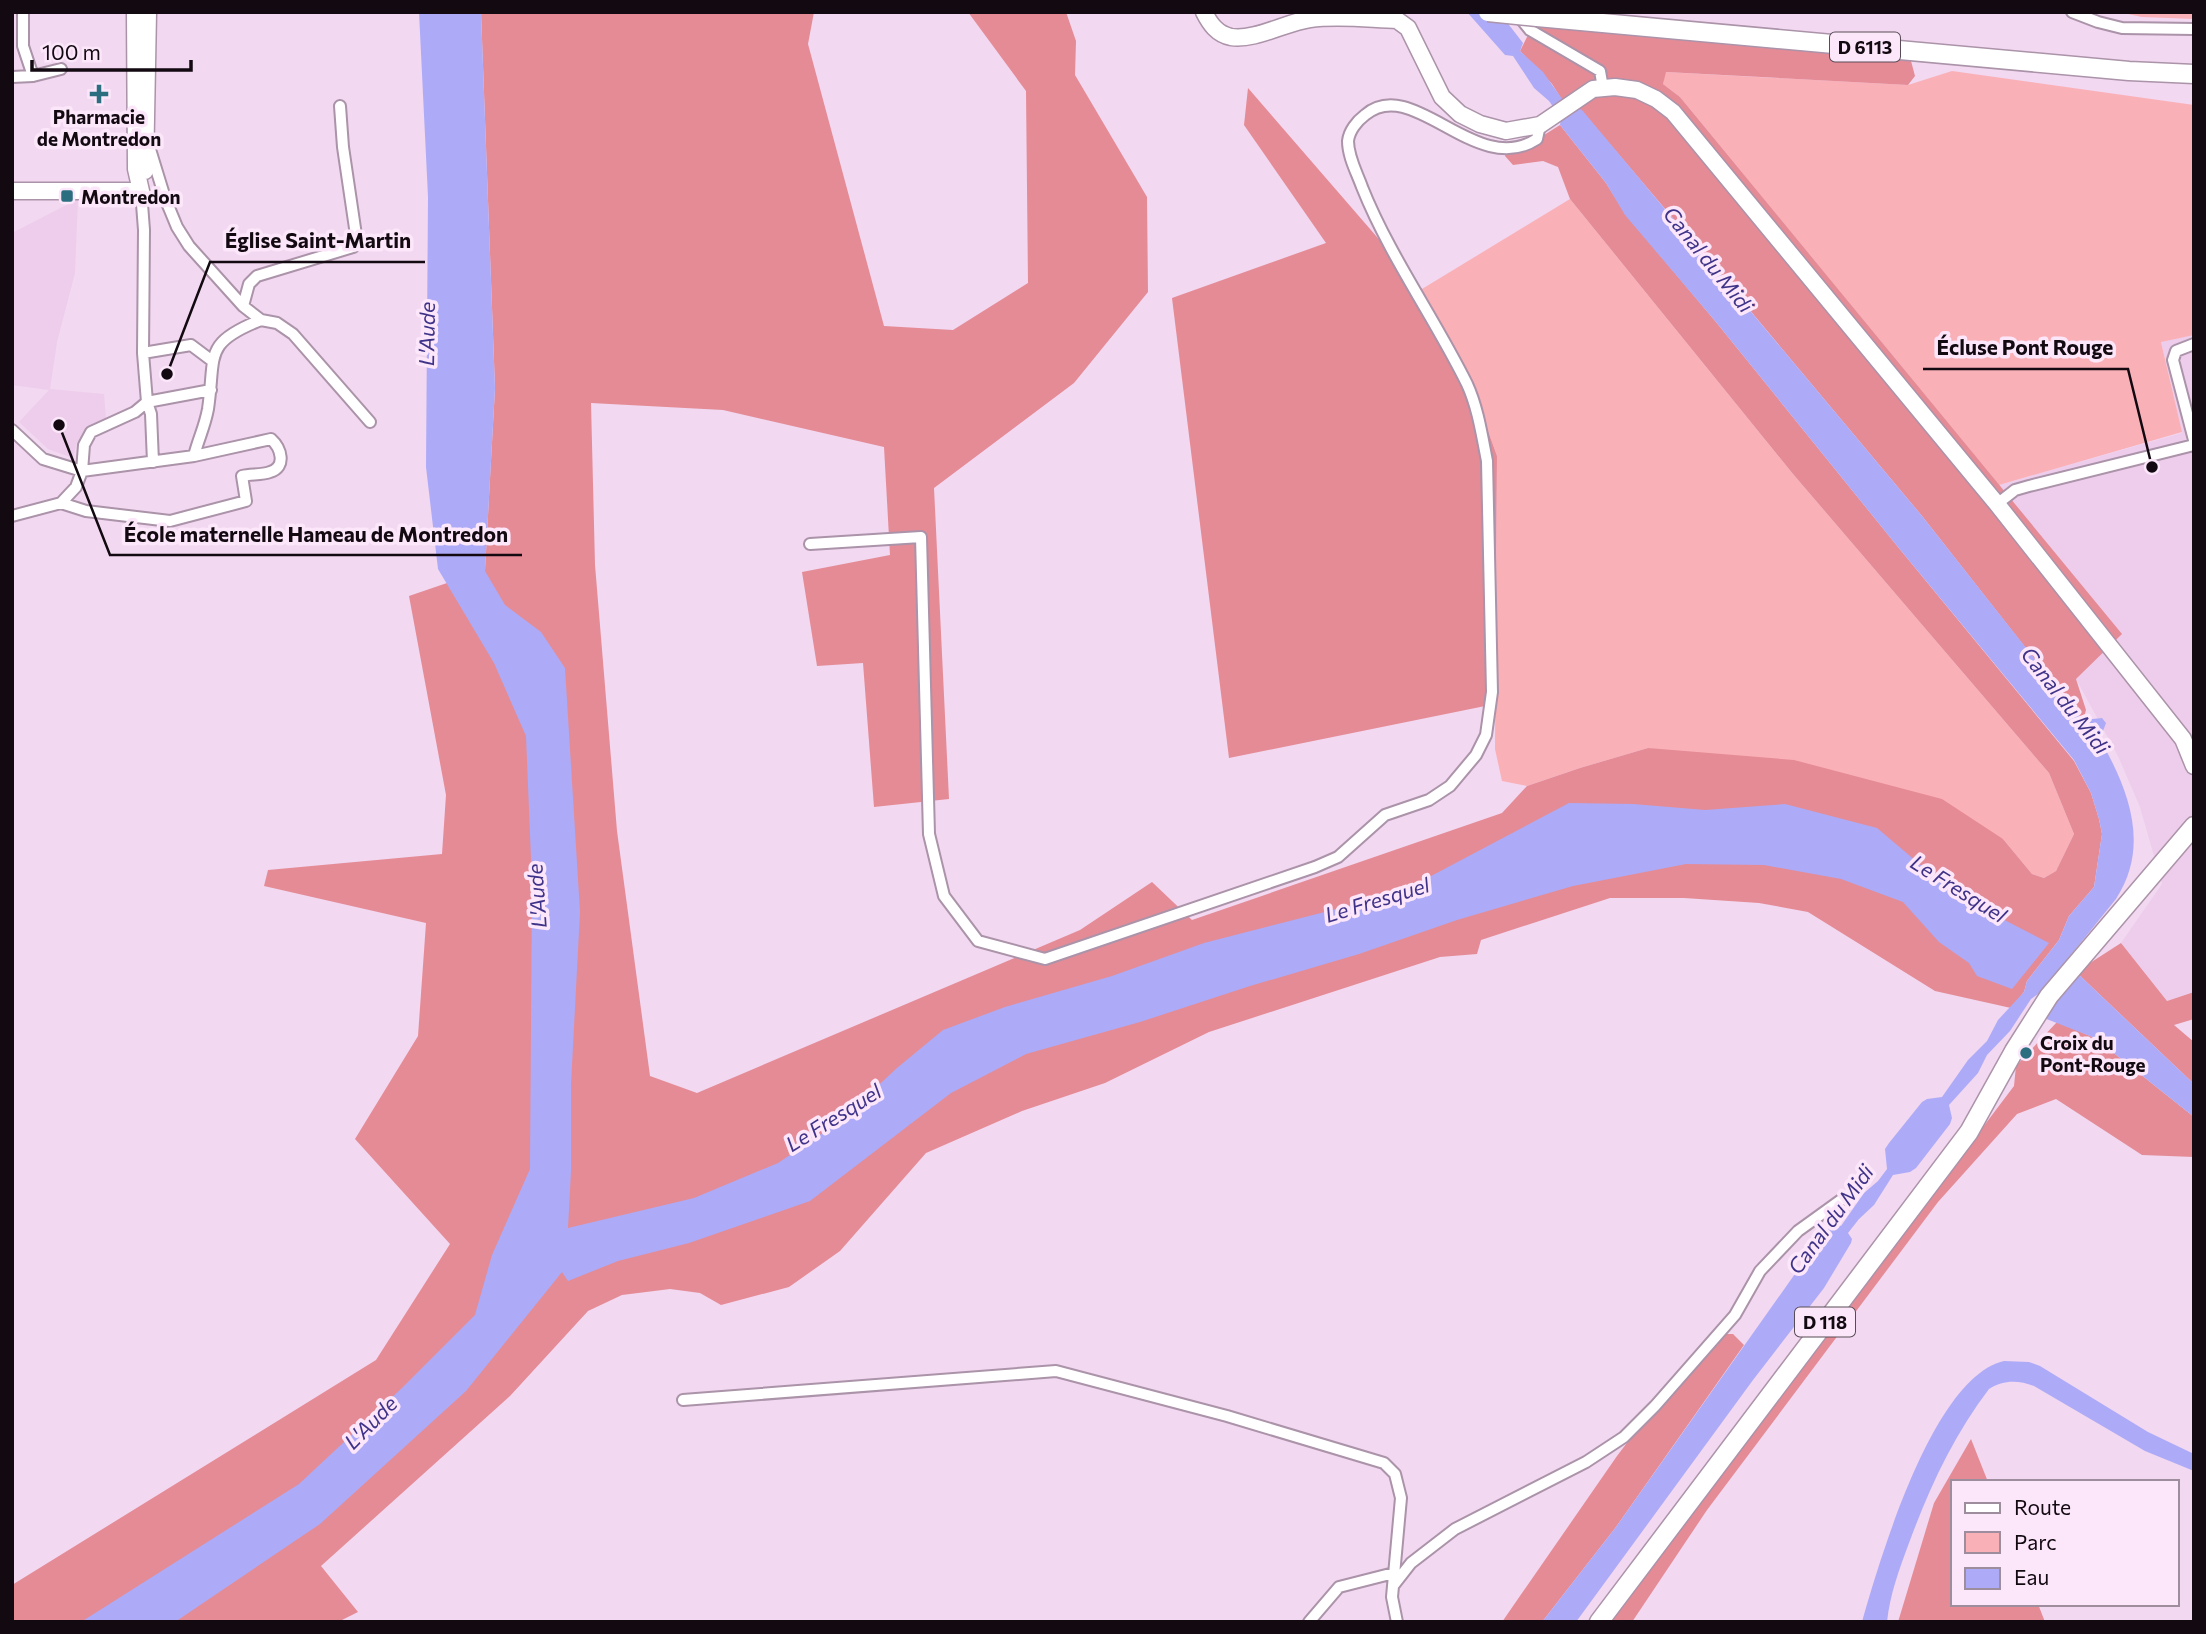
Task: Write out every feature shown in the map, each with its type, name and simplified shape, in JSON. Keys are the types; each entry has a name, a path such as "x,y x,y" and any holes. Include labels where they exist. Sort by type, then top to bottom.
{"main road":[{"name":"D 6113","path":"1488,12 2194,74"},
{"name":"D 118","path":"1599,1622 1969,1132 2037,1013 2194,826"}],"street":[{"path":"23,12 23,47 33,76"},
{"path":"135,12 141,143 177,227 189,246 243,306 261,320 277,323 293,334 370,422"},
{"path":"148,12 141,143 136,169 144,230 143,354 147,402 151,414 153,462"},
{"path":"1516,12 1530,30 1600,71 1603,88"},
{"path":"2072,12 2122,28 2194,29"},
{"path":"1208,16 1220,33 1232,37 1244,37 1308,19 1397,20 1408,28 1442,97 1460,114 1480,124 1506,131 1545,123"},
{"path":"12,77 33,76 61,69"},
{"path":"810,544 921,537 929,834 944,896 978,941 1045,959 1338,857 1385,815 1429,800 1450,786 1476,755 1486,735 1492,692 1487,461 1480,424 1468,387 1377,225 1353,163 1348,140 1355,124 1361,118 1368,112 1387,106 1404,107 1422,113 1474,142 1496,147 1525,147 1537,139 1545,123 1593,89 1615,87 1637,90 1656,99 1673,112 1997,504 2183,739 2194,766"},
{"path":"243,306 248,284 257,276 353,247 356,235 340,106"},
{"path":"12,191 141,191"},
{"path":"194,456 205,423 211,390 211,360 220,343 237,329 261,320"},
{"path":"1997,504 2015,490 2194,443 2174,360 2176,352 2194,344"},
{"path":"143,354 191,345 211,360"},
{"path":"12,516 61,503 76,487 82,471 84,445 91,432 135,412 147,402 211,390"},
{"path":"12,430 43,459 82,471 194,456 271,439 278,445 282,458 278,467 270,472 242,476 246,501 170,522 86,511 61,503"},
{"path":"1393,1586 1411,1563 1455,1529 1586,1462 1624,1437 1735,1315 1760,1271 1798,1231 1841,1200"},
{"path":"683,1399 1056,1371 1227,1416 1384,1463 1395,1474 1401,1499 1392,1597 1397,1622"},
{"path":"1309,1622 1339,1587 1395,1573"}],"shaded area":[{"path":"481,12 814,12 808,44 884,326 953,330 1028,283 1026,91 968,12 1066,12 1076,41 1075,75 1147,197 1148,292 1074,383 934,488 949,799 874,807 863,663 817,666 802,572 890,555 884,447 723,410 591,403 595,565 617,831 650,1076 697,1093 1080,930 1152,882 1192,920 1502,813 1527,786 1648,748 1794,760 1942,799 2003,839 2032,874 2044,878 2056,871 2074,834 2049,773 1793,474 1570,199 1558,167 1543,161 1513,165 1505,156 1508,147 1525,147 1560,125 1606,183 1626,215 2074,761 2091,793 2102,834 2094,887 2069,916 2059,940 2027,981 2024,992 2011,1008 1935,991 1808,912 1759,903 1684,898 1610,898 1481,940 1477,954 1440,957 1209,1032 1105,1083 1022,1111 926,1153 840,1251 789,1287 721,1305 700,1293 670,1289 622,1295 588,1311 510,1396 321,1566 358,1612 338,1622 12,1622 12,1585 376,1360 450,1244 355,1139 418,1036 426,923 264,886 268,870 442,854 446,795 409,596 485,570 495,388"},
{"path":"1537,17 1890,49 1911,61 1915,76 1908,85 1666,72 1663,84 1680,97 2122,634 2076,679 2086,710 2083,721 1922,516 1666,210 1587,117 1566,106 1552,84 1520,51"},
{"path":"1248,88 1422,289 1469,378 1497,456 1495,704 1229,758 1172,298 1326,243 1244,125"},
{"path":"78,199 75,273 57,342 50,389 104,394 106,419 91,428 77,442 73,458 48,449 19,422 49,390 12,385 12,233"},
{"path":"2194,335 2194,992 2167,1001 2121,943 2162,884 2140,807 2118,756 2076,679 2121,634 1999,485 2182,433 2161,341"},
{"path":"2121,943 2167,1001 2194,992 2194,1019 2174,1025 2194,1042 2194,1084 2076,972"},
{"path":"2057,1022 2095,1038 2194,1117 2194,1157 2142,1155 2056,1099 2017,1114 1938,1202 1707,1510 1632,1622 1609,1622 2014,1086 2016,1066"},
{"path":"1718,1334 1733,1334 1744,1345 1616,1527 1542,1622 1502,1622 1617,1456 1655,1406"},
{"path":"1971,1439 1987,1480 1951,1480 1951,1606 2039,1606 2045,1622 1898,1622 1934,1503"}],"green space":[{"path":"2119,12 2194,12 2194,19 2142,17"},
{"path":"1952,71 2194,105 2194,335 2161,342 2182,432 1999,485 1680,97 1663,84 1665,72 1908,85"},
{"path":"1570,199 1793,474 2049,773 2074,834 2056,871 2044,878 2032,874 2003,839 1648,748 1527,786 1502,781 1495,749 1497,456 1469,378 1422,289"}],"water":[{"path":"419,12 481,12 495,388 485,571 505,605 541,632 565,668 580,912 571,1084 568,1228 694,1198 778,1163 839,1122 943,1030 1005,1007 1112,976 1204,943 1399,893 1569,803 1633,804 1705,810 1785,804 1877,828 1923,867 1989,912 2049,943 2012,989 1977,976 1969,963 1939,942 1903,902 1841,879 1764,865 1686,864 1573,886 1457,920 1359,954 1140,1022 1026,1054 951,1093 810,1201 689,1243 618,1261 568,1281 562,1272 466,1391 320,1524 175,1622 81,1622 299,1484 475,1315 492,1255 530,1169 532,883 526,736 494,663 438,569 426,467 428,197"},
{"name":"Canal du Midi","path":"1467,12 1499,12 1523,43 1520,51 1543,72 1570,110 1582,110 1922,516 2083,720 2102,718 2106,723 2100,739 2127,797 2134,838 2127,879 2116,899 2041,992 2031,999 2010,1031 1987,1055 1978,1073 1949,1105 1952,1118 1950,1124 1916,1168 1893,1175 1874,1205 1848,1233 1852,1239 1851,1243 1824,1288 1753,1380 1576,1622 1542,1622 1616,1527 1826,1230 1835,1224 1841,1226 1864,1193 1887,1169 1885,1149 1889,1143 1922,1102 1942,1097 1968,1060 1987,1041 1998,1020 2024,992 2027,981 2059,940 2069,916 2094,887 2102,834 2091,793 2074,760 1716,322 1625,215 1606,183 1560,125 1561,118 1549,101 1534,88 1513,56 1505,55"},
{"path":"2076,972 2194,1084 2194,1117 2095,1038 2044,1018"},
{"path":"2004,1361 2029,1362 2040,1366 2148,1432 2194,1454 2194,1471 2145,1451 2034,1386 2011,1382 1994,1386 1989,1389 1964,1425 1934,1483 1898,1572 1887,1622 1862,1622 1896,1516 1933,1434 1954,1400 1978,1374"}],"place":[{"name":"Pharmacie de Montredon","path":"99,94"},
{"name":"Montredon","path":"67,196"},
{"name":"Église Saint-Martin","path":"167,374"},
{"name":"École maternelle Hameau de Montredon","path":"59,425"},
{"name":"Écluse Pont Rouge","path":"2152,467"},
{"name":"Croix du Pont-Rouge","path":"2026,1053"}],"water label":[{"name":"L'Aude","path":"426,334"},
{"name":"Le Fresquel","path":"1959,888"},
{"name":"L'Aude","path":"536,896"},
{"name":"Le Fresquel","path":"1377,899"},
{"name":"Le Fresquel","path":"833,1117"},
{"name":"L'Aude","path":"370,1422"}]}
